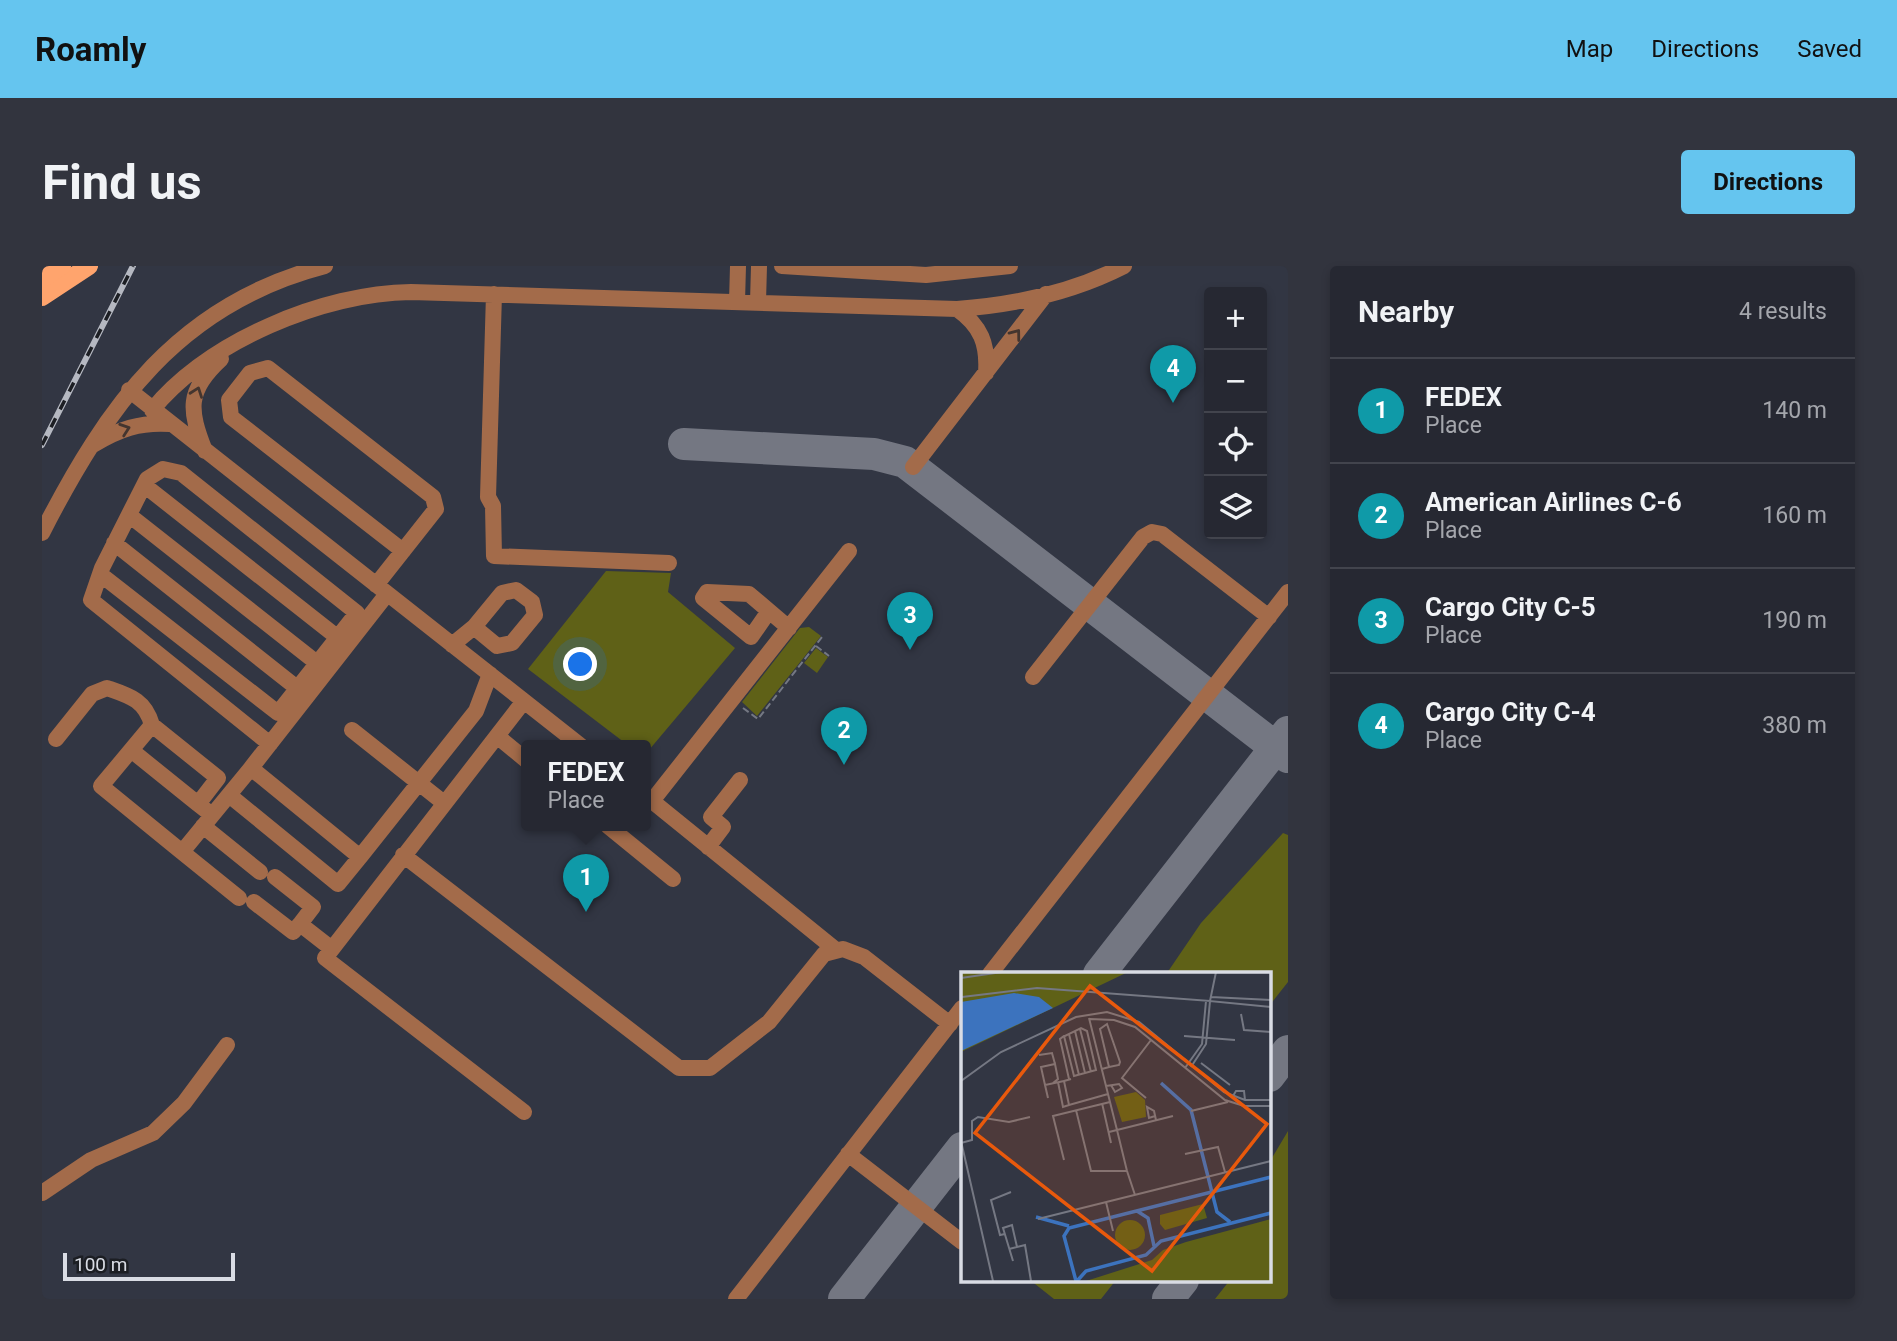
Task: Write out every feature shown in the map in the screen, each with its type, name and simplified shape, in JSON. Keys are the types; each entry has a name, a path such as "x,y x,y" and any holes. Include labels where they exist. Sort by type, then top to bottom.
{"main road":[{"path":"42,279 62,266"},
{"path":"42,297 89,266"}],"street":[{"path":"42,533 85,451 129,390 166,353 217,314 265,286 325,266"},
{"path":"737,302 738,266"},
{"path":"758,302 759,266"},
{"path":"782,266 967,273 1010,266"},
{"path":"152,410 196,368 235,345 309,310 363,296 411,292 957,309 999,305 1046,294 1087,282 1124,266"},
{"path":"494,294 488,497 493,506 494,556 669,563"},
{"path":"913,467 1046,294"},
{"path":"957,309 972,321 983,337 987,353 986,373"},
{"path":"205,451 193,416 195,394 207,373 235,345"},
{"path":"182,852 270,744 381,589 403,551 436,509 433,497 268,368 250,373 229,400 231,417 403,551"},
{"path":"129,390 573,740"},
{"path":"85,451 124,428 142,424 171,424"},
{"path":"100,574 278,713 357,613 173,469 153,473 144,485 114,543 100,574 91,600 270,744"},
{"path":"144,485 337,637"},
{"path":"129,515 317,663"},
{"path":"1033,677 1143,537 1152,532 1162,534 1269,617"},
{"path":"114,543 297,688"},
{"path":"651,798 849,551"},
{"path":"992,972 1288,592"},
{"path":"769,611 789,628"},
{"path":"452,645 474,627"},
{"path":"229,795 338,884 476,711 490,674"},
{"path":"57,739 92,694 107,688 137,698 149,714 152,725 218,778 198,804"},
{"path":"524,701 325,958 524,1112"},
{"path":"131,750 198,804 208,821 267,874 313,907 293,932 182,852 101,786 131,750 152,725"},
{"path":"352,730 444,803"},
{"path":"497,736 521,755"},
{"path":"251,768 360,857"},
{"path":"708,847 723,827 711,817 740,780"},
{"path":"651,804 836,950"},
{"path":"628,832 673,878"},
{"path":"403,855 679,1068 710,1068 769,1022 818,959 836,950 850,951 864,957 950,1024"},
{"path":"300,924 332,949"},
{"path":"736,1299 961,1009"},
{"path":"42,1193 92,1160 153,1133 184,1103 227,1045"},
{"path":"849,1154 961,1241"}],"path":[{"path":"739,705 758,719 822,637"},
{"path":"815,645 829,656"}],"shaded area":[{"path":"606,571 671,573 668,592 735,648 651,748 651,740 621,740 528,669"},
{"path":"809,627 821,636 757,716 742,702 800,628"},
{"path":"816,648 828,657 817,673 804,663"},
{"path":"1283,833 1288,835 1288,982 1270,1005 1270,972 1168,972 1201,923"},
{"path":"1288,1131 1288,1299 1215,1299 1228,1282 1270,1282 1270,1161"},
{"path":"1033,1282 1114,1282 1101,1299 1054,1299"}],"taxiway":[{"path":"684,444 874,454 905,462 1288,757"},
{"path":"1101,972 1288,732"},
{"path":"1270,1075 1288,1051"},
{"path":"844,1299 961,1149"},
{"path":"1168,1299 1181,1282"}],"railway":[{"path":"42,445 133,266"}],"place":[{"name":"Cargo City C-4","path":"1173,403"},
{"name":"Cargo City C-5","path":"910,650"},
{"name":"American Airlines C-6","path":"844,765"},
{"name":"FEDEX","path":"586,912"}]}
